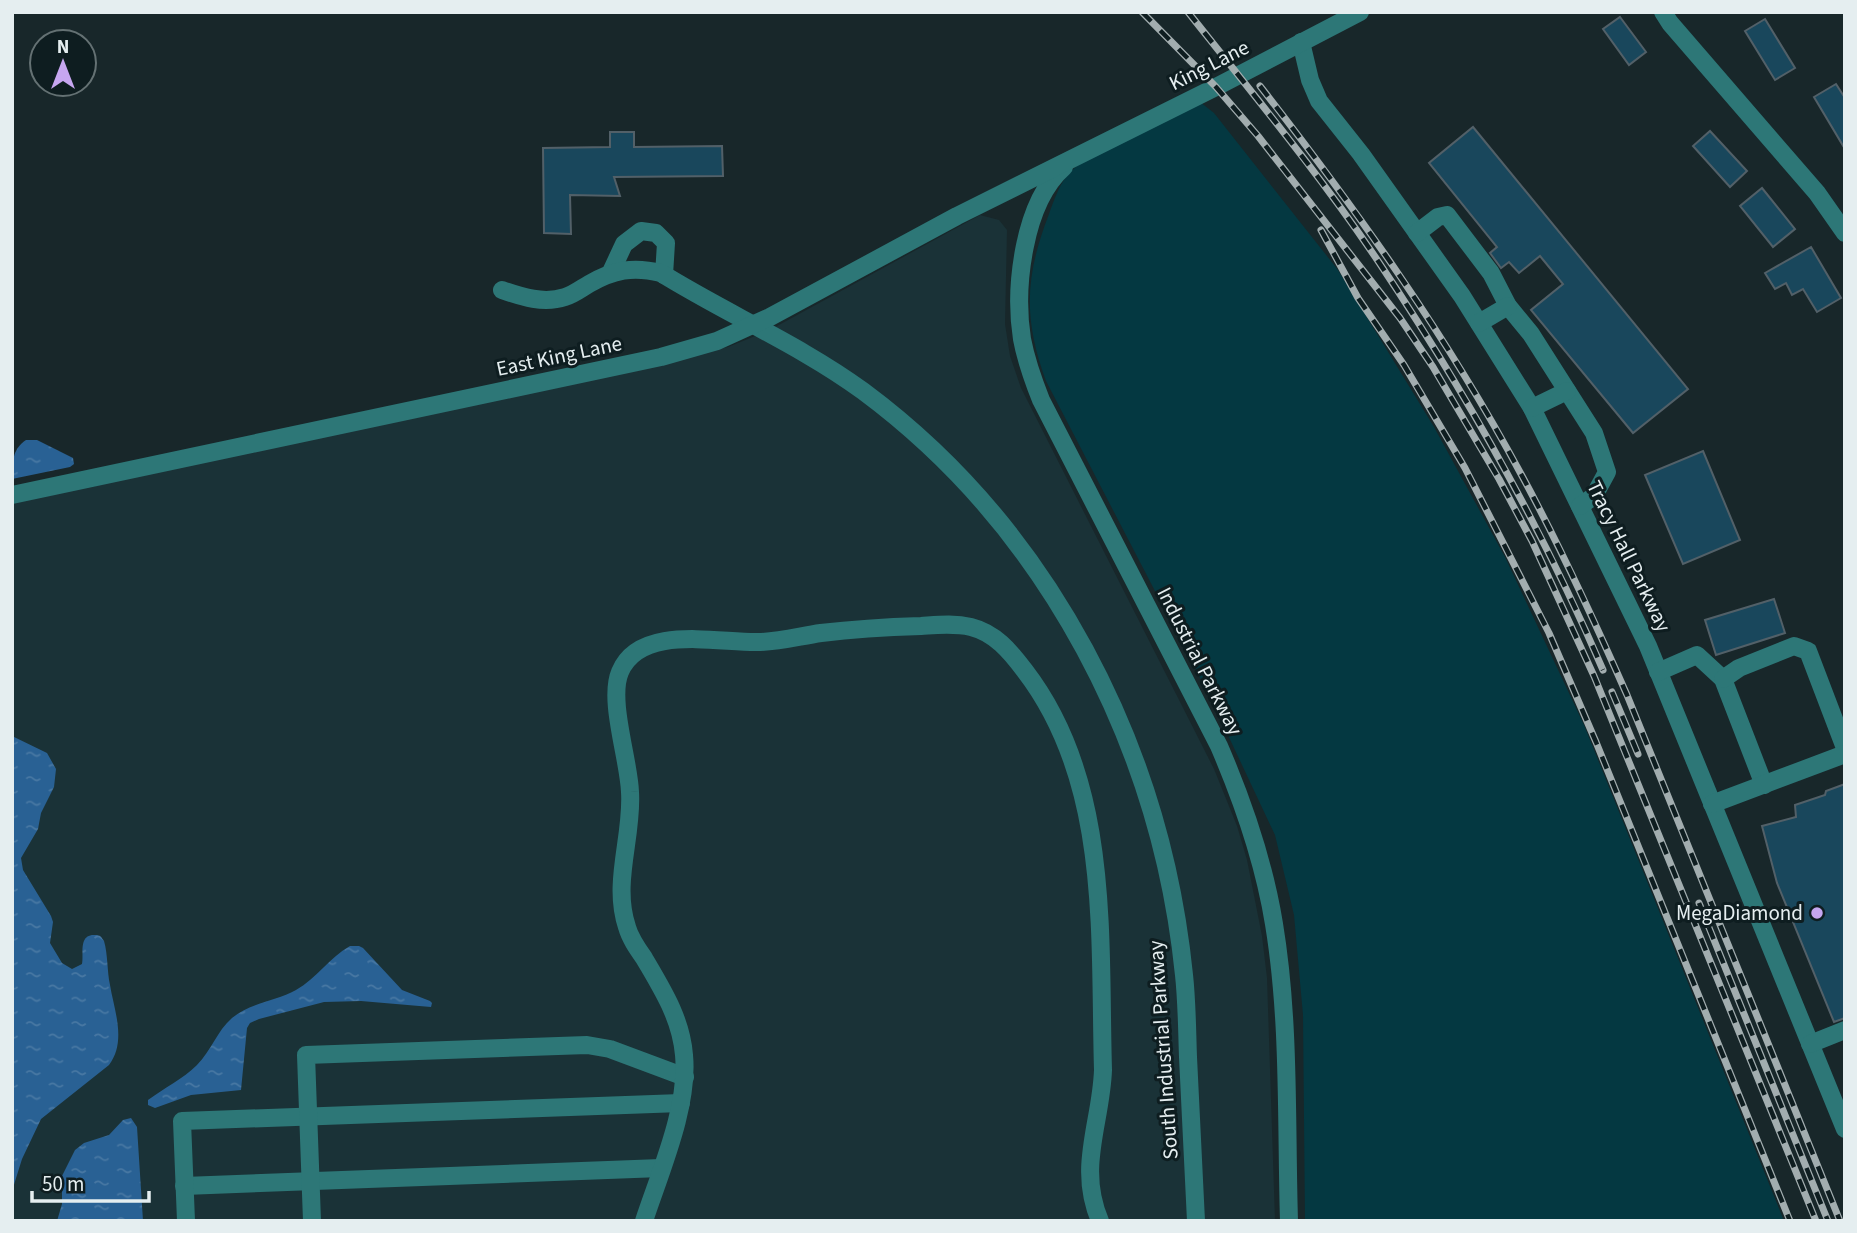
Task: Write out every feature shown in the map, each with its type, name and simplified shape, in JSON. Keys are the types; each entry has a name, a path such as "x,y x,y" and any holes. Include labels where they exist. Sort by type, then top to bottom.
{"street":[{"name":"King Lane","path":"1077,156 1360,12"},
{"path":"1663,12 1817,192 1845,233"},
{"name":"Tracy Hall Parkway","path":"1301,42 1310,80 1319,100 1417,233 1479,323 1532,408 1658,672 1845,1129"},
{"name":"East King Lane","path":"12,495 661,358 717,341 756,324 957,216 1077,156"},
{"name":"Industrial Parkway","path":"1077,156 1060,171 1046,189 1030,229 1020,283 1022,338 1041,400 1219,747 1243,804 1258,851 1274,922 1282,984 1289,1221"},
{"path":"1417,233 1437,217 1447,215 1491,273 1508,306 1531,334 1594,433 1607,472 1594,496 1580,506"},
{"path":"502,290 527,299 567,297 611,272 624,244 640,232 656,233 666,243 664,275"},
{"name":"South Industrial Parkway","path":"611,272 641,269 664,275 756,324 819,361 864,392 912,431 957,475 999,522 1046,584 1088,654 1123,727 1150,801 1166,860 1177,922 1187,1011 1196,1221"},
{"path":"1479,323 1508,306"},
{"path":"1532,408 1567,391"},
{"path":"644,1221 681,1103 685,1077 678,1022 665,993 629,934 623,914 621,894 630,792 616,689 624,664 639,650 648,646 685,640 765,642 866,628 951,625 978,629 1006,648 1043,696 1073,761 1085,807 1098,899 1103,1070 1101,1098 1088,1171 1093,1206 1100,1221"},
{"path":"1723,679 1739,668 1794,646 1808,651 1845,748"},
{"path":"1658,672 1697,655 1723,679 1764,785"},
{"path":"1712,804 1845,754"},
{"path":"1810,1044 1845,1030"},
{"path":"312,1221 306,1055 587,1045 610,1049 685,1077"},
{"path":"186,1221 182,1121 681,1103"},
{"path":"184,1185 661,1168"}],"shaded area":[{"path":"1200,102 1214,113 1338,270 1434,427 1505,557 1584,725 1784,1221 1305,1221 1303,1015 1294,915 1275,835 1210,697 1046,381 1033,337 1031,317 1031,277 1035,257 1053,203 1067,175 1093,156"},
{"path":"980,215 999,220 1007,230 1005,324 1010,356 1021,388 1214,769 1237,826 1247,860 1267,978 1275,1221 12,1221 12,502 728,347 768,331"}],"water":[{"path":"26,440 37,440 73,458 74,464 12,479 15,452"},
{"path":"12,736 47,753 56,769 54,787 41,813 38,829 21,858 23,870 51,916 53,922 50,943 62,963 72,969 82,964 86,938 99,935 104,941 118,1036 114,1056 109,1065 41,1119 22,1159 12,1191"},
{"path":"350,946 363,948 402,990 430,1001 431,1007 361,1001 324,1002 259,1019 250,1023 247,1028 241,1090 191,1095 155,1108 148,1105 148,1100 197,1065 232,1018 247,1009 296,990"},
{"path":"131,1118 137,1127 143,1221 57,1221 62,1204 62,1176 75,1150 84,1143 109,1135 123,1120"}],"building":[{"path":"1620,17 1646,52 1629,65 1603,29"},
{"path":"1765,19 1795,68 1775,80 1745,31"},
{"path":"1836,84 1845,98 1845,149 1814,97"},
{"path":"1473,127 1688,389 1633,433 1531,310 1563,284 1540,256 1519,273 1509,262 1501,268 1490,253 1497,247 1429,163"},
{"path":"1710,131 1747,171 1730,187 1693,146"},
{"path":"610,132 634,132 634,147 722,146 723,176 614,177 620,196 570,195 571,234 544,233 543,148 610,147"},
{"path":"1762,188 1795,229 1773,247 1740,206"},
{"path":"1811,247 1841,298 1817,312 1803,289 1792,295 1786,283 1775,289 1765,273"},
{"path":"1703,451 1740,540 1683,564 1645,475"},
{"path":"1774,599 1785,633 1716,655 1705,620"},
{"name":"MegaDiamond","path":"1845,784 1845,1018 1834,1022 1777,883 1762,826 1796,817 1795,805 1825,795 1826,791"}],"railway":[{"path":"1142,12 1216,87 1258,136 1400,318 1433,367 1499,479 1532,541 1594,676 1816,1221"},
{"path":"1188,12 1333,197 1410,310 1471,410 1528,512 1603,670"},
{"path":"1260,86 1399,274 1462,372 1549,528 1627,695 1840,1221"},
{"path":"1321,230 1358,298 1404,365 1465,468 1549,633 1596,742 1790,1221"},
{"path":"1612,692 1638,754"},
{"path":"1699,903 1828,1221"}],"place":[{"name":"MegaDiamond","path":"1817,913"}]}
